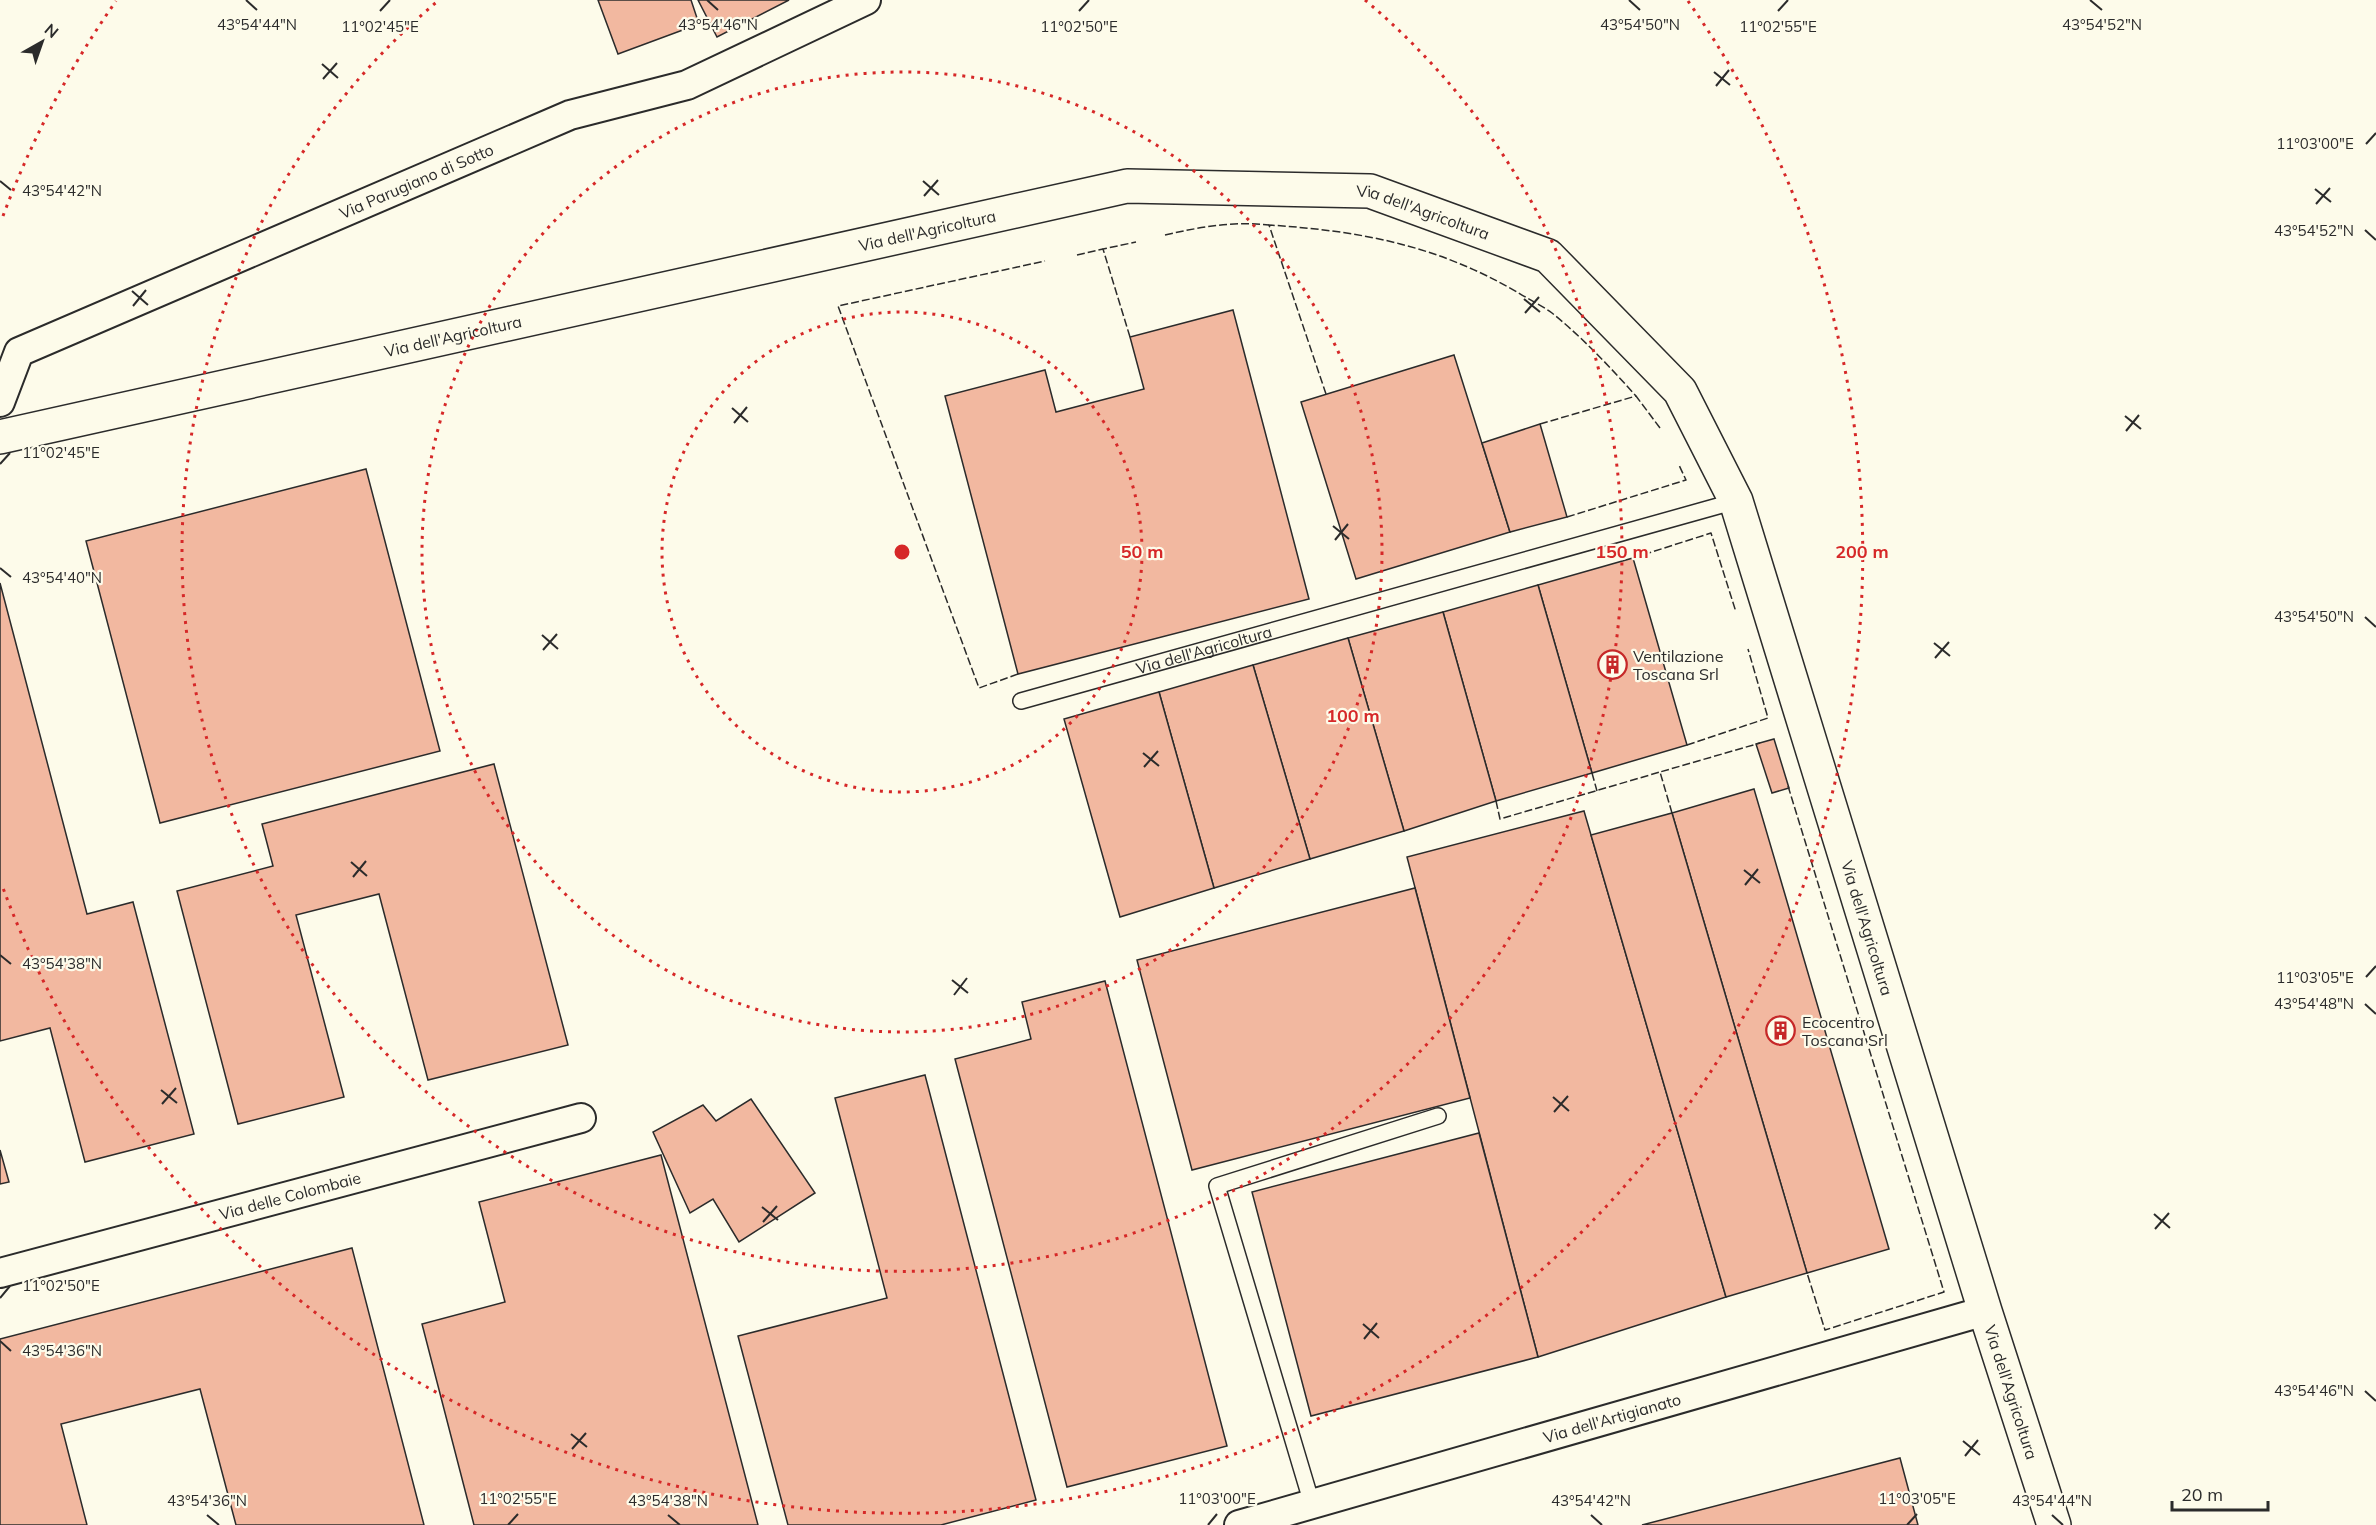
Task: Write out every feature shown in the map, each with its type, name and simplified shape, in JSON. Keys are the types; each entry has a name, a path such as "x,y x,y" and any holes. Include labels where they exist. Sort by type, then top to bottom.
{"street":[{"name":"Via Parugiano di Sotto","path":"0,402 19,352 570,115 687,85 866,0"},
{"name":"Via dell'Agricoltura","path":"0,437 1127,186 1370,191 1548,256 1680,391 1736,501 1985,1311 2054,1525"},
{"name":"Via delle Colombaie","path":"0,1273 581,1118"},
{"name":"Via dell'Artigianato","path":"1239,1525 1985,1311"}],"lane":[{"name":"Via dell'Agricoltura","path":"1021,701 1736,501"},
{"path":"1311,1504 1217,1186 1438,1116"}],"building":[{"path":"598,0 691,0 699,24 618,54"},
{"path":"698,0 789,0 717,37"},
{"path":"1233,310 1309,599 1018,674 945,396 1045,370 1056,412 1144,389 1130,337"},
{"path":"1454,355 1510,532 1356,579 1301,402"},
{"path":"1540,424 1567,517 1510,532 1482,443"},
{"path":"366,469 440,751 160,823 86,541"},
{"name":"Ventilazione Toscana Srl","path":"1633,558 1687,745 1592,773 1538,585"},
{"path":"0,583 87,914 133,902 194,1134 85,1162 50,1028 0,1041"},
{"path":"1538,585 1592,773 1496,801 1443,612"},
{"path":"1443,612 1496,801 1404,831 1348,638"},
{"path":"1348,638 1404,831 1310,859 1253,665"},
{"path":"1253,665 1310,859 1214,888 1159,692"},
{"path":"1159,692 1214,888 1120,917 1064,719"},
{"path":"1774,739 1789,788 1772,793 1756,744"},
{"path":"494,764 568,1045 428,1080 379,894 296,915 344,1097 238,1124 177,891 273,866 262,824"},
{"name":"Ecocentro Toscana Srl","path":"1754,789 1889,1249 1807,1273 1672,813"},
{"path":"1584,811 1726,1297 1538,1357 1407,857"},
{"path":"1672,813 1807,1273 1726,1297 1591,835"},
{"path":"1415,888 1470,1098 1192,1170 1137,960"},
{"path":"1105,981 1227,1446 1067,1487 955,1059 1031,1039 1022,1002"},
{"path":"925,1075 1036,1500 941,1525 788,1525 738,1336 887,1298 835,1098"},
{"path":"751,1099 815,1193 739,1242 713,1199 690,1213 653,1132 703,1105 716,1121"},
{"path":"1479,1133 1538,1357 1311,1416 1252,1192"},
{"path":"0,1150 9,1182 0,1184"},
{"path":"661,1155 758,1525 474,1525 422,1324 505,1302 479,1202"},
{"path":"352,1248 424,1525 236,1525 200,1389 61,1424 87,1525 0,1525 0,1339"},
{"path":"1900,1458 1918,1525 1642,1525"}],"fence":[{"path":"1165,235 1217,225 1269,225"},
{"path":"1326,394 1269,225 1335,231 1397,243 1427,252 1487,276 1552,313 1575,332 1636,396"},
{"path":"1130,337 1103,249 1136,242"},
{"path":"1077,255 1103,249"},
{"path":"1018,674 979,688 838,306 1045,261"},
{"path":"1540,424 1636,396 1660,428"},
{"path":"1567,517 1686,480 1679,465"},
{"path":"1633,558 1711,533 1736,612"},
{"path":"1687,745 1768,718 1748,649"},
{"path":"1672,813 1660,772 1760,743"},
{"path":"1496,801 1500,819 1660,772"},
{"path":"1592,773 1597,791"},
{"path":"1788,786 1944,1292 1825,1330 1807,1273"}],"place":[{"name":"Ventilazione Toscana Srl","path":"1612,665"},
{"name":"Ecocentro Toscana Srl","path":"1781,1031"}]}
